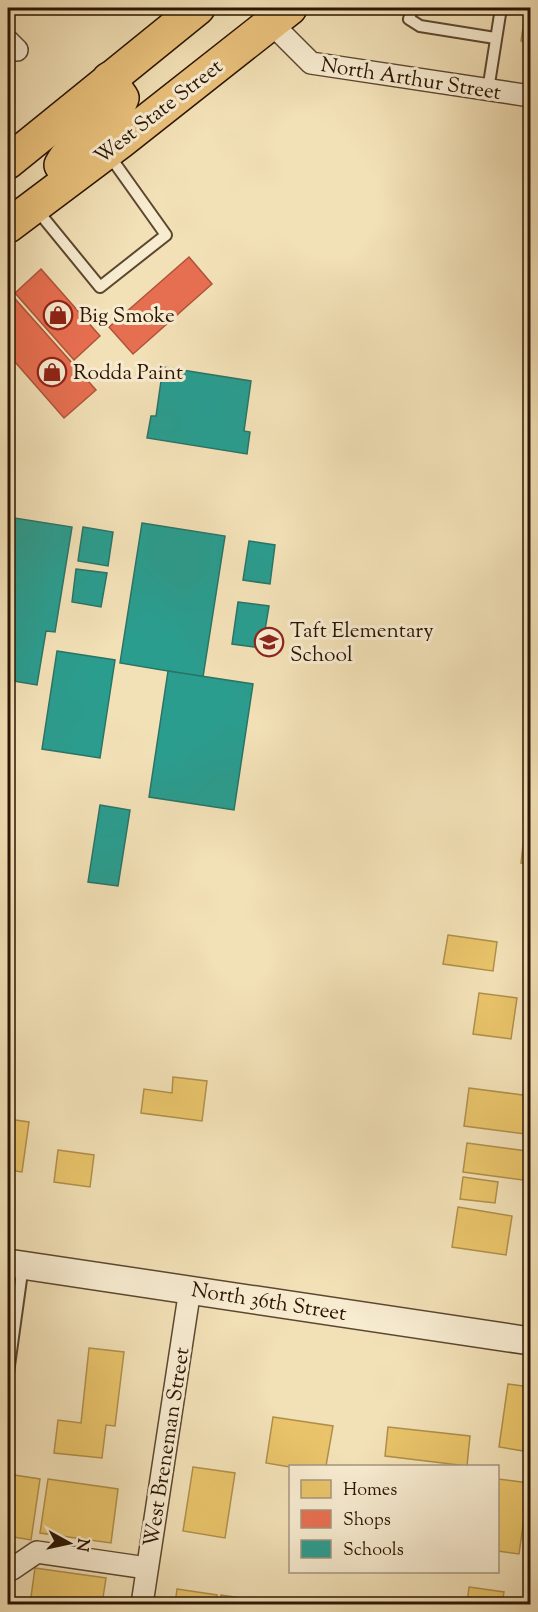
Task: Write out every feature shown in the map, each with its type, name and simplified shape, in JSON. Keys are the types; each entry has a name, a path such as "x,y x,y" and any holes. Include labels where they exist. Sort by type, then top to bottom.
{"main road":[{"path":"8,162 198,8"},
{"name":"West State Street","path":"8,226 38,201 107,152 274,13"},
{"name":"West State Street","path":"38,201 66,156 119,107 122,98 109,79"}],"street":[{"name":"North Arthur Street","path":"274,13 311,63 531,96"},
{"name":"North 36th Street","path":"15,1264 531,1341"},
{"name":"West Breneman Street","path":"142,1605 190,1289"},
{"path":"12,1569 37,1552 147,1568"}],"lane":[{"path":"412,8 409,20 420,26 495,38"},
{"path":"488,90 501,8"},
{"path":"38,201 100,287 166,235 107,152"},
{"path":"8,1373 15,1264"}],"building: Homes":[{"path":"526,8 530,8 530,43 521,41"},
{"path":"525,828 530,829 530,864 521,863"},
{"path":"530,927 530,965 526,965"},
{"path":"448,935 497,942 493,971 443,964"},
{"path":"479,993 517,998 511,1039 473,1034"},
{"path":"173,1077 207,1081 202,1121 141,1113 144,1089 172,1093"},
{"path":"469,1088 530,1096 525,1134 464,1126"},
{"path":"8,1119 29,1122 22,1172 8,1170"},
{"path":"467,1143 527,1151 523,1180 463,1172"},
{"path":"58,1150 94,1155 90,1187 54,1182"},
{"path":"463,1177 498,1182 495,1203 460,1199"},
{"path":"458,1207 512,1216 506,1255 452,1247"},
{"path":"89,1348 124,1352 115,1426 106,1425 102,1458 54,1453 58,1420 81,1423"},
{"path":"508,1384 530,1387 530,1452 499,1447"},
{"path":"273,1417 333,1426 326,1465 289,1465 289,1467 266,1463"},
{"path":"388,1427 470,1436 467,1465 385,1456"},
{"path":"193,1467 235,1473 225,1538 183,1531"},
{"path":"8,1474 40,1479 31,1540 8,1536"},
{"path":"48,1479 118,1489 111,1543 40,1533"},
{"path":"499,1479 529,1483 519,1554 499,1551"},
{"path":"35,1568 106,1578 102,1604 30,1604"},
{"path":"469,1587 504,1592 502,1604 467,1604"},
{"path":"177,1589 217,1595 216,1604 175,1604"},
{"path":"221,1595 261,1601 261,1604 220,1604"}],"building: Shops":[{"path":"189,257 212,284 133,354 109,327"},
{"name":"Big Smoke","path":"41,269 100,336 74,360 15,293"},
{"name":"Rodda Paint","path":"9,292 96,390 64,418 8,354"}],"building: Schools":[{"path":"163,367 251,381 244,431 250,432 247,454 147,438 151,416 156,416"},
{"path":"8,517 72,527 55,632 46,631 37,685 8,680"},
{"path":"142,523 225,536 203,677 120,663"},
{"path":"83,527 113,532 108,566 78,561"},
{"path":"249,541 275,545 270,584 243,580"},
{"path":"76,569 107,573 101,607 72,602"},
{"path":"238,602 269,606 262,648 232,644"},
{"path":"57,651 115,660 100,758 42,749"},
{"path":"168,671 253,684 234,810 149,797"},
{"path":"100,805 130,810 118,886 88,882"}],"place":[{"name":"Big Smoke","path":"58,315"},
{"name":"Rodda Paint","path":"52,372"},
{"name":"Taft Elementary School","path":"269,642"}]}
